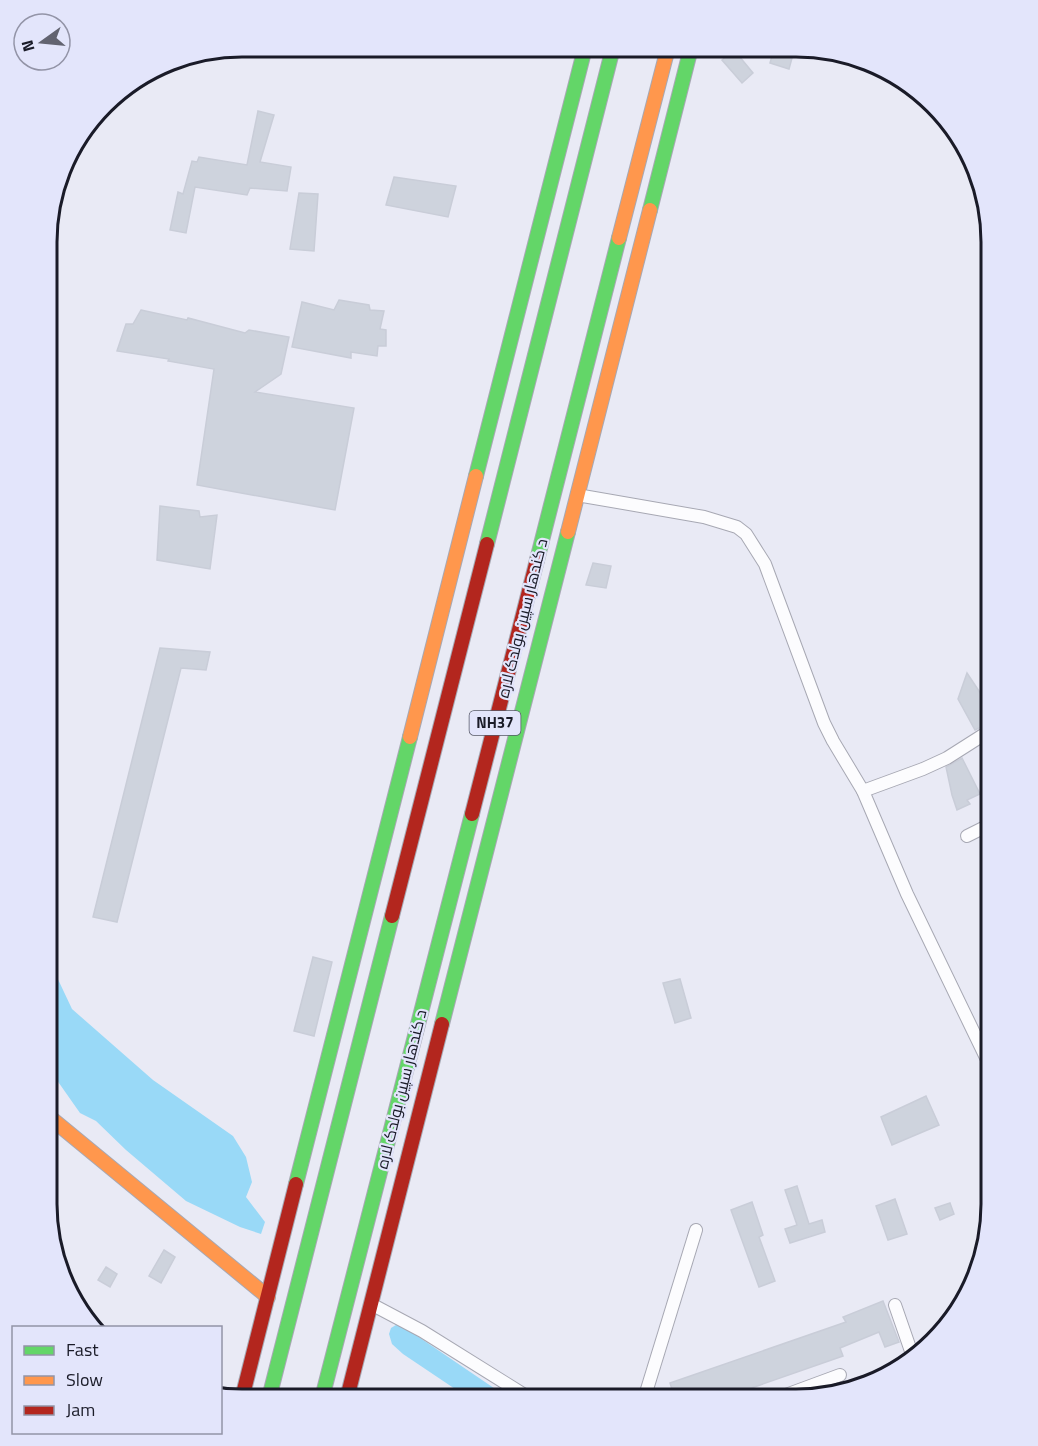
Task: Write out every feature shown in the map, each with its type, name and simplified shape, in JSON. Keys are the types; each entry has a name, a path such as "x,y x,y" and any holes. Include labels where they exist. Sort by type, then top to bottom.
{"main road":[{"path":"244,1389 583,57"},
{"name":"NH37","path":"271,1389 611,57"},
{"name":"د کندهار سپین بولدک لاره","path":"324,1389 666,57"},
{"path":"349,1389 689,57"},
{"path":"57,1123 268,1297"}],"street":[{"path":"577,495 704,517 737,527 746,534 765,564 824,723 863,791 907,894 981,1047"},
{"path":"863,791 947,758 981,736"},
{"path":"967,836 981,829"},
{"path":"647,1389 696,1230"},
{"path":"371,1304 422,1331 515,1389"},
{"path":"895,1305 910,1349"},
{"path":"806,1388 840,1375"}],"water":[{"path":"57,977 72,1009 153,1080 233,1136 246,1157 252,1182 246,1197 265,1222 261,1234 240,1227 186,1201 96,1121 80,1113 57,1080"},
{"path":"396,1325 404,1327 495,1389 455,1389 392,1344 389,1334 391,1328"}],"building":[{"path":"726,57 740,57 753,73 742,83 722,60"},
{"path":"772,57 792,58 789,69 770,63"},
{"path":"258,111 274,115 260,162 291,167 287,191 250,188 247,195 195,187 186,233 170,230 178,192 183,194 192,161 197,162 199,157 247,165"},
{"path":"394,177 456,186 448,217 386,205"},
{"path":"299,193 318,194 314,251 290,249"},
{"path":"339,300 369,305 370,310 384,311 380,329 386,330 386,346 378,346 377,356 351,352 351,358 292,347 302,302 334,310"},
{"path":"141,310 187,320 188,318 245,333 249,330 289,337 281,374 255,392 354,408 335,510 197,485 214,369 117,351 126,324 133,324"},
{"path":"160,506 199,511 200,517 217,515 210,569 157,560"},
{"path":"593,563 611,566 606,588 586,585"},
{"path":"160,648 210,652 206,670 181,668 117,922 93,917"},
{"path":"967,673 981,694 981,727 975,730 958,699"},
{"path":"962,758 980,794 967,800 970,804 957,810 946,767"},
{"path":"313,957 332,962 314,1036 294,1031"},
{"path":"680,979 691,1018 675,1023 663,983"},
{"path":"926,1096 939,1125 892,1145 881,1117"},
{"path":"797,1186 809,1224 822,1220 825,1232 790,1243 785,1229 797,1225 785,1190"},
{"path":"895,1199 907,1234 888,1240 876,1206"},
{"path":"752,1202 763,1235 759,1237 775,1281 759,1287 731,1210"},
{"path":"950,1203 954,1214 940,1220 935,1208"},
{"path":"164,1250 175,1257 161,1283 149,1276"},
{"path":"106,1267 117,1274 110,1287 98,1280"},
{"path":"883,1301 899,1342 885,1347 879,1332 840,1348 843,1356 749,1389 672,1389 670,1383 846,1322 843,1317"}],"traffic: fast":[{"path":"476,476 583,57"},
{"path":"487,544 611,57"},
{"path":"650,210 689,57"},
{"path":"537,560 619,238"},
{"path":"442,1024 568,532"},
{"path":"296,1184 410,737"},
{"path":"324,1389 472,814"},
{"path":"271,1389 392,916"}],"traffic: slow":[{"path":"619,238 666,57"},
{"path":"568,532 650,210"},
{"path":"410,737 476,476"},
{"path":"57,1123 268,1297"}],"traffic: jam":[{"path":"392,916 487,544"},
{"path":"472,814 537,560"},
{"path":"349,1389 442,1024"},
{"path":"244,1389 296,1184"}]}
